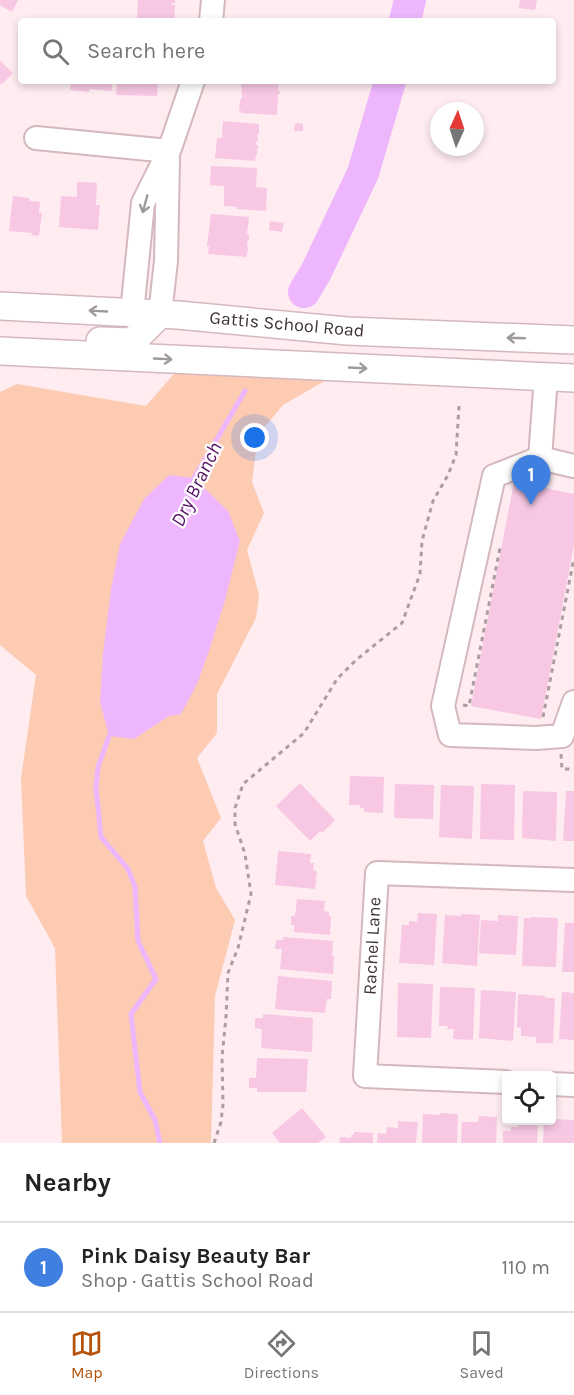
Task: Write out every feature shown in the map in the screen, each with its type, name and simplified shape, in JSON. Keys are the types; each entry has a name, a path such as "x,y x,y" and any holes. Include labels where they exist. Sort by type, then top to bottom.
{"main road":[{"name":"Gattis School Road","path":"0,306 160,314 347,331 574,340"},
{"path":"0,337 132,342 160,314"},
{"name":"Gattis School Road","path":"0,351 574,378"}],"street":[{"path":"211,18 213,0"},
{"path":"132,313 143,203 169,151 192,84"},
{"path":"36,138 169,151"},
{"path":"160,314 166,261 169,151"},
{"path":"540,458 546,377"},
{"path":"574,466 540,458 494,476 443,706 450,735 536,738 566,742 574,702"},
{"name":"Rachel Lane","path":"502,1082 365,1076 376,873 574,880"},
{"path":"556,1084 574,1085"}],"path":[{"path":"214,1143 221,1122 223,1104 222,1057 228,973 238,948 251,894 245,854 235,824 235,808 243,784 304,733 337,679 356,660 402,623 420,574 422,540 433,501 456,455 459,406"},
{"path":"469,706 500,547"},
{"path":"543,722 574,558"},
{"path":"566,742 562,769 574,769"}],"shaded area":[{"path":"207,356 349,367 283,405 258,435 252,482 264,513 247,550 259,595 256,618 217,694 217,733 197,758 221,818 203,841 216,888 235,920 215,996 211,1143 62,1143 55,948 26,896 21,778 36,675 0,645 0,392 17,384 146,406 173,375"}],"water":[{"path":"169,475 194,478 228,511 240,541 210,648 197,684 181,714 169,716 134,739 109,736 100,702 111,589 120,544 144,499"}],"building":[{"path":"0,0 18,0 12,12 0,5"},
{"path":"138,0 175,0 175,3 172,3 175,5 174,18 137,18"},
{"path":"520,0 537,0 535,10 519,8"},
{"path":"0,61 13,73 2,84 0,83"},
{"path":"71,84 112,84 112,91 70,90"},
{"path":"117,84 158,84 157,96 116,95"},
{"path":"241,84 279,84 280,94 278,94 277,115 241,113 239,111 240,99 242,99"},
{"path":"223,121 259,124 255,161 215,158 217,138 222,138"},
{"path":"295,123 303,124 303,131 294,131"},
{"path":"211,166 257,168 256,187 267,188 266,211 224,206 224,186 210,185"},
{"path":"77,182 97,183 96,205 100,205 98,230 59,227 61,196 77,197"},
{"path":"13,196 40,202 39,213 42,213 39,235 9,231"},
{"path":"211,214 249,217 246,257 208,254"},
{"path":"270,221 284,223 282,232 269,230"},
{"path":"514,482 574,494 574,545 541,719 471,706"},
{"path":"350,776 384,777 383,813 364,812 364,808 360,808 360,805 349,805"},
{"path":"300,783 335,820 310,841 276,806"},
{"path":"395,784 434,785 433,819 394,818"},
{"path":"481,784 515,785 514,840 480,839"},
{"path":"441,785 474,786 472,839 439,837"},
{"path":"523,791 557,792 556,841 522,838"},
{"path":"566,791 574,791 574,841 563,841"},
{"path":"278,851 311,854 310,863 314,863 313,870 317,871 315,889 275,885"},
{"path":"297,899 325,901 324,911 329,912 331,916 330,935 294,932 291,916 295,916"},
{"path":"418,913 437,914 434,965 399,963 402,925 409,925 409,921 417,922"},
{"path":"461,914 480,915 477,966 442,963 445,915 461,916"},
{"path":"498,915 518,916 516,955 479,953 481,920 498,921"},
{"path":"524,918 558,918 556,967 522,966"},
{"path":"565,923 574,923 574,972 562,972"},
{"path":"283,937 333,941 333,974 280,969 282,949 275,949 276,940 283,940"},
{"path":"278,976 332,981 331,999 327,999 325,1013 275,1009"},
{"path":"398,983 433,984 431,1038 397,1037"},
{"path":"440,987 475,988 473,1040 453,1039 454,1029 439,1026"},
{"path":"481,990 516,992 513,1041 479,1038"},
{"path":"562,992 574,993 574,1040 559,1039"},
{"path":"518,994 555,998 553,1043 536,1043 536,1037 521,1036 521,1028 517,1027"},
{"path":"263,1014 313,1018 312,1052 261,1048 262,1029 255,1028 255,1018 263,1018"},
{"path":"257,1058 308,1059 306,1092 257,1092 257,1088 249,1088 249,1078 256,1078"},
{"path":"302,1108 326,1137 318,1143 280,1143 272,1133"},
{"path":"440,1113 458,1114 457,1143 422,1143 423,1114 440,1115"},
{"path":"479,1116 497,1117 496,1143 461,1143 462,1122 478,1122"},
{"path":"556,1119 574,1120 574,1143 543,1143 544,1125 556,1125"},
{"path":"398,1121 418,1122 416,1143 377,1143 378,1133 386,1134 387,1127 398,1128"},
{"path":"518,1125 538,1125 537,1143 503,1143 503,1131 511,1131 511,1127 518,1127"},
{"path":"354,1132 373,1133 373,1143 339,1143 340,1137 351,1138"}],"waterway":[{"name":"Dry Branch","path":"406,18 410,0"},
{"name":"Dry Branch","path":"304,292 316,272 363,173 389,84"},
{"name":"Dry Branch","path":"195,484 194,478 245,391"},
{"name":"Dry Branch","path":"114,730 109,736 98,767 96,788 101,837 128,869 135,887 138,941 156,979 131,1014 140,1092 155,1120 160,1143"}],"place":[{"name":"Pink Daisy Beauty Bar","path":"531,505"}]}
